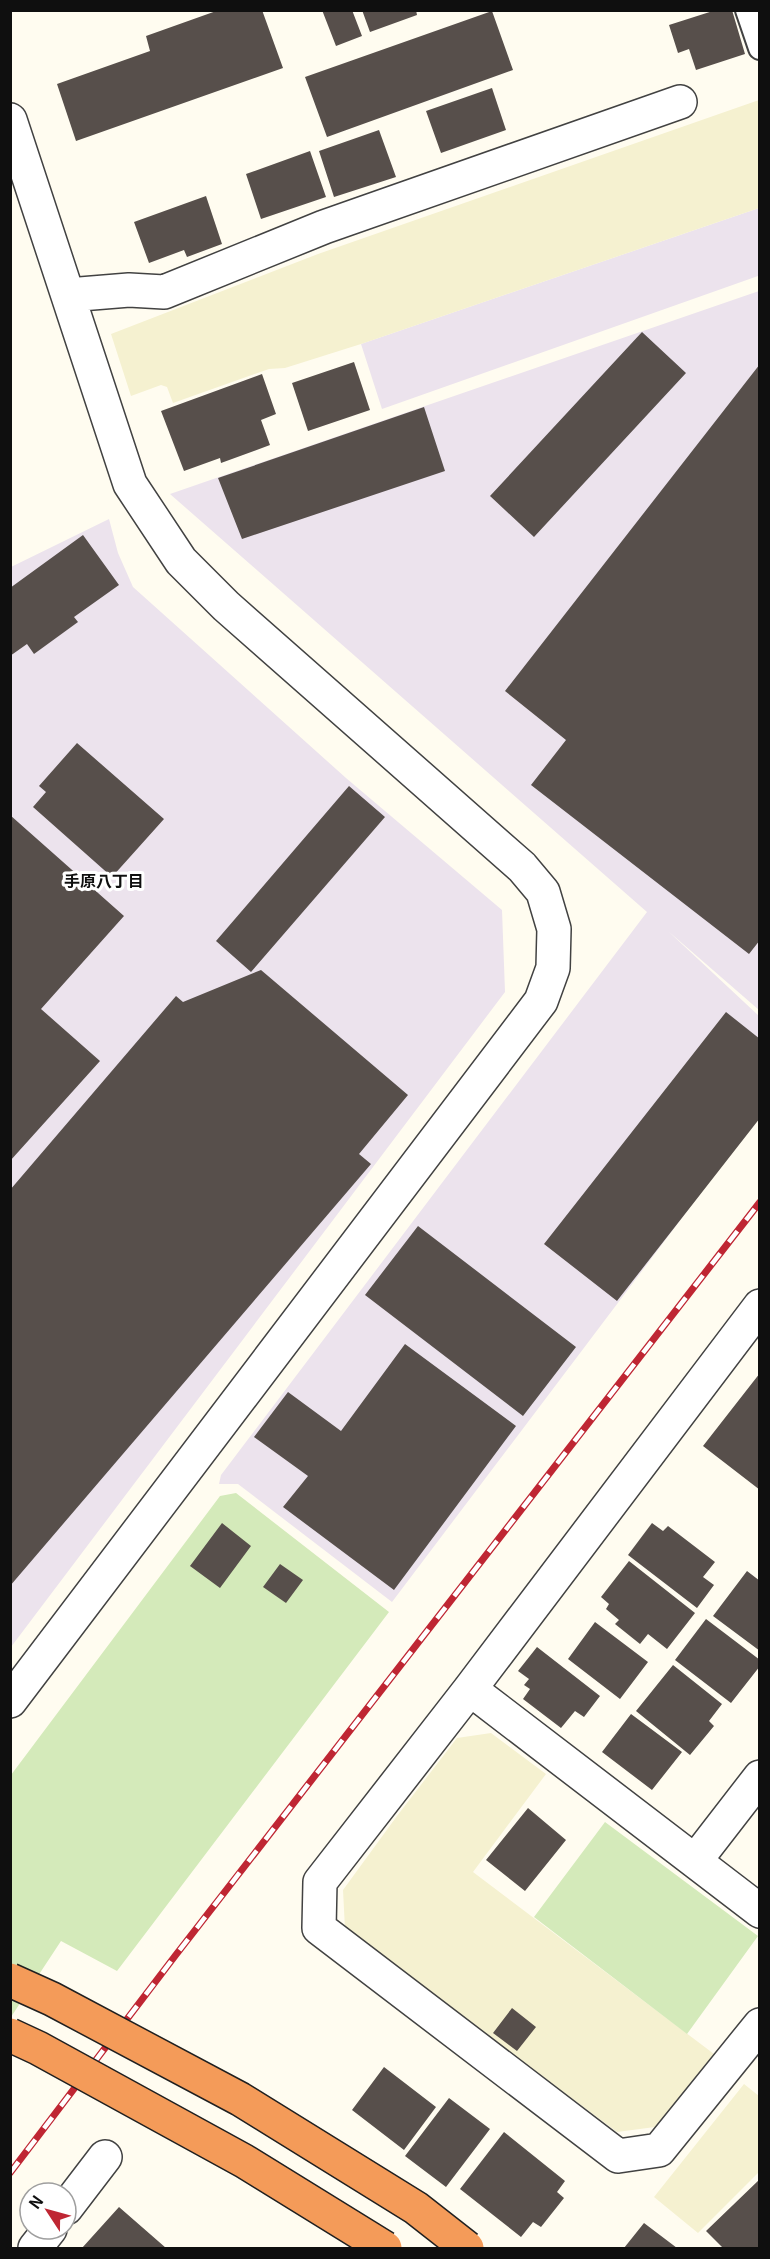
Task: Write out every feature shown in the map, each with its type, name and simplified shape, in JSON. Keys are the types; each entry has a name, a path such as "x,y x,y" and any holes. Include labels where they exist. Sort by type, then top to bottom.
{"highway":[{"path":"10,1980 52,1999 240,2099 416,2208 467,2248"},
{"path":"10,2035 38,2048 244,2161 385,2248"}],"street":[{"path":"68,295 129,290 164,292 324,227 680,102"},
{"path":"10,120 130,484 181,561 226,606 522,867 543,892 554,929 553,969 541,1001 10,1701"},
{"path":"759,1306 470,1689 320,1882 319,1928 618,2156 660,2150 759,2025"},
{"path":"470,1689 759,1911"},
{"path":"695,1861 759,1776"},
{"path":"78,2192 105,2157"}],"lane":[{"path":"747,10 759,48"}],"shaded area":[{"path":"759,100 759,208 361,344 285,368 269,369 173,403 167,387 161,385 131,396 111,334 318,254"},
{"path":"759,208 759,278 758,276 382,409 361,344"},
{"path":"759,291 759,1010 668,931 759,1016 759,1116 392,1602 238,1484 219,1484 221,1475 647,912 170,494"},
{"path":"109,519 118,553 133,587 346,778 502,910 505,992 11,1647 11,567"},
{"path":"491,1733 546,1774 473,1872 714,2054 655,2127 617,2132 345,1929 343,1890 397,1816 457,1738"},
{"path":"744,2084 759,2096 759,2172 698,2233 654,2197"}],"green space":[{"path":"236,1493 389,1612 117,1971 61,1941 11,2017 11,1775 220,1496"},
{"path":"605,1822 758,1936 687,2034 534,1917"}],"building":[{"path":"219,10 262,10 283,68 76,141 57,84 150,51 146,36"},
{"path":"322,10 352,10 362,36 336,46"},
{"path":"362,10 416,10 417,15 370,32"},
{"path":"716,10 732,10 745,54 696,70 689,49 678,53 669,25"},
{"path":"492,11 513,70 327,137 305,77"},
{"path":"492,88 506,130 441,153 426,111"},
{"path":"379,130 396,177 334,197 319,151"},
{"path":"310,151 326,197 261,219 246,174"},
{"path":"206,196 222,244 187,257 184,250 149,263 134,222"},
{"path":"642,332 686,373 534,537 490,496"},
{"path":"354,362 370,410 308,431 292,383"},
{"path":"760,364 760,940 749,954 531,785 566,740 505,691"},
{"path":"262,374 276,414 261,420 270,445 221,463 220,458 184,471 161,411"},
{"path":"424,407 445,471 242,539 218,478"},
{"path":"83,535 119,585 74,617 78,622 34,654 27,644 10,656 10,588"},
{"path":"77,743 164,819 112,877 33,807 46,792 39,786"},
{"path":"349,786 385,817 251,972 216,941"},
{"path":"10,815 124,916 41,1009 100,1061 10,1161"},
{"path":"261,970 408,1095 359,1154 371,1164 10,1586 10,1190 176,996 183,1002"},
{"path":"726,1012 760,1039 760,1118 617,1301 544,1244"},
{"path":"418,1226 576,1347 523,1416 365,1295"},
{"path":"405,1344 516,1426 394,1590 283,1507 308,1476 254,1437 288,1392 341,1431"},
{"path":"760,1373 760,1490 703,1446"},
{"path":"222,1523 251,1546 220,1588 190,1566"},
{"path":"652,1523 663,1531 668,1526 715,1562 703,1577 714,1585 697,1608 628,1555"},
{"path":"629,1561 695,1613 667,1649 648,1634 640,1644 615,1624 619,1620 606,1609 609,1604 601,1597"},
{"path":"280,1564 303,1580 286,1603 263,1587"},
{"path":"747,1571 760,1581 760,1651 713,1616"},
{"path":"706,1619 760,1660 760,1666 731,1703 675,1660"},
{"path":"595,1622 648,1662 620,1699 568,1659"},
{"path":"537,1647 600,1696 584,1717 575,1711 561,1728 523,1699 530,1689 524,1685 529,1679 518,1671"},
{"path":"673,1665 722,1704 709,1721 714,1726 690,1755 636,1711"},
{"path":"631,1714 682,1752 652,1790 602,1752"},
{"path":"528,1808 566,1840 525,1891 486,1860"},
{"path":"512,2008 536,2027 517,2051 493,2033"},
{"path":"384,2067 436,2107 404,2150 352,2110"},
{"path":"449,2098 490,2129 446,2187 405,2156"},
{"path":"504,2132 565,2181 557,2192 564,2198 541,2227 533,2222 521,2237 460,2189"},
{"path":"760,2179 760,2248 723,2248 706,2231"},
{"path":"119,2207 166,2248 82,2248"},
{"path":"644,2223 677,2248 624,2248"}],"railway":[{"path":"10,2173 175,1956 760,1202"}],"district":[{"name":"手原八丁目","path":"104,880"}]}
